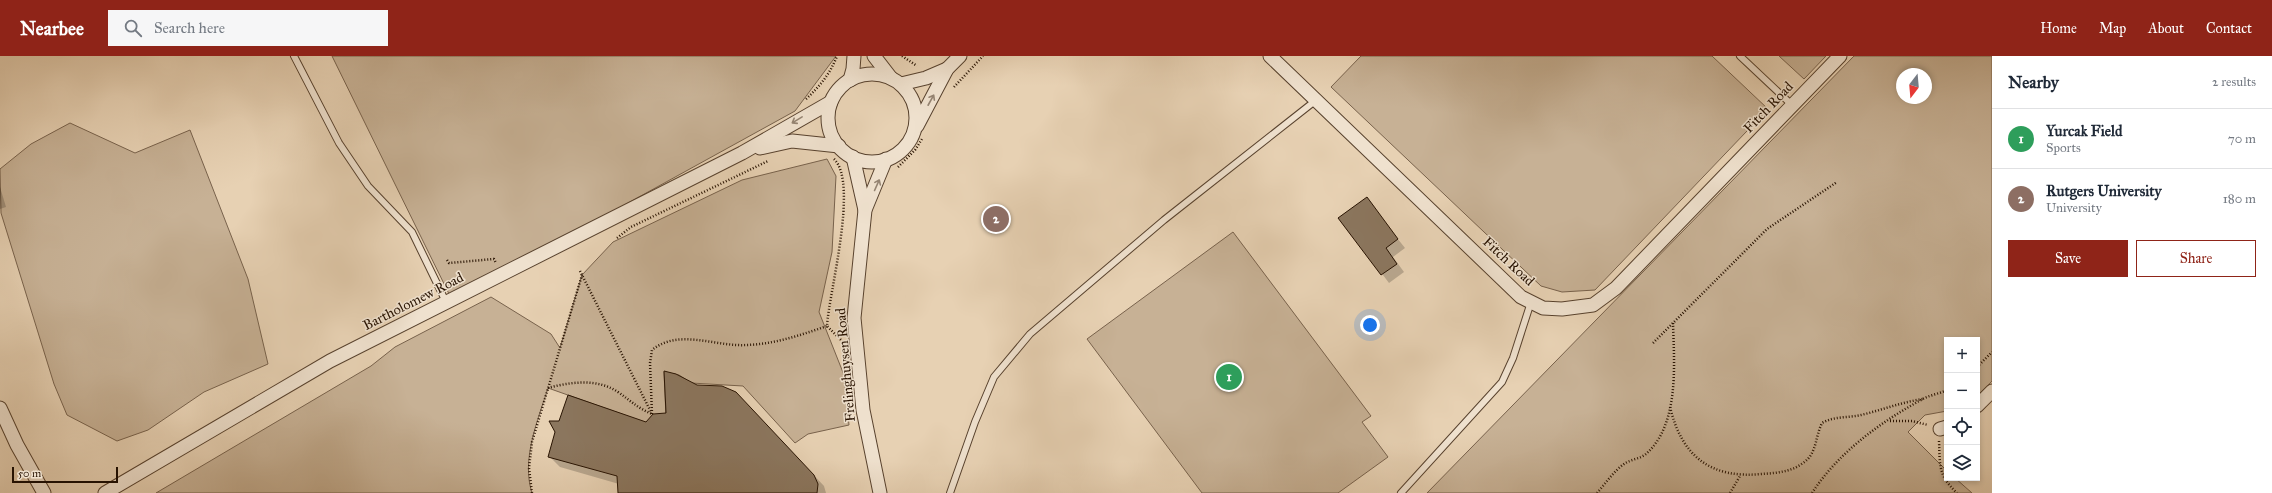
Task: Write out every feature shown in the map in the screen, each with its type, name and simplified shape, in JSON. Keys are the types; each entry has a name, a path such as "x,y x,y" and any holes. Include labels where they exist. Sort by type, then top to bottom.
{"street":[{"path":"854,56 850,80 831,102 828,122 832,135 839,146 853,157 864,161 886,159 899,152 909,142 947,69 960,56"},
{"path":"874,56 909,94 914,105 916,117 915,130"},
{"name":"Fitch Road","path":"1270,56 1315,101 1521,296 1543,308 1562,309 1593,305 1616,288 1840,56"},
{"path":"850,80 866,74 878,74 896,81 926,78 947,69"},
{"name":"Bartholomew Road","path":"105,493 298,378 742,153 831,102"},
{"name":"Bartholomew Road","path":"742,153 776,143 792,141 839,146"},
{"name":"Frelinghuysen Road","path":"853,157 865,210"},
{"name":"Frelinghuysen Road","path":"880,493 863,410 854,318 865,210 886,159"},
{"path":"1980,403 1992,391"},
{"path":"0,408 17,445 44,493"}],"lane":[{"path":"294,56 339,143 364,179 412,232 446,302"},
{"path":"1740,56 1792,105"},
{"path":"950,493 975,422 994,376 1030,334 1164,220 1315,101"},
{"path":"1401,493 1502,382 1513,358 1531,302"}],"path":[{"path":"802,103 821,86 831,70 837,56"},
{"path":"902,56 921,69"},
{"path":"828,156 835,160 839,165 843,194 838,262 828,305 828,326 846,346"},
{"path":"617,238 631,227 772,159"},
{"path":"1653,343 1767,229 1837,182"},
{"path":"447,260 449,263 494,259 496,263"},
{"path":"580,271 652,414"},
{"path":"532,493 529,468 532,442 582,275"},
{"path":"1597,493 1623,464 1646,454 1663,429 1670,407 1674,370 1673,322"},
{"path":"652,414 650,363 652,350 660,344 672,339 746,345 778,342 828,326"},
{"path":"1980,364 1992,352"},
{"path":"548,388 584,382 602,384 617,391 635,406 652,414"},
{"path":"1670,407 1678,433 1700,461 1714,470 1740,476 1782,472 1803,463 1813,453 1822,423 1831,418 1862,415 1904,402 1923,399 1944,391"},
{"path":"1812,493 1831,468 1857,442 1923,399"},
{"path":"1889,421 1912,421 1944,428 1940,472 1948,484 1957,493"},
{"path":"1730,493 1740,476"}],"shaded area":[{"path":"332,56 836,56 795,111 452,300"},
{"path":"1361,56 1712,56 1768,109 1595,290 1562,292 1541,286 1331,87"},
{"path":"1779,56 1826,56 1804,79"},
{"path":"1854,56 1992,56 1992,381 1980,394 1980,337 1944,337 1944,412 1925,415 1908,432 1944,468 1944,481 1958,481 1972,493 1427,493"},
{"path":"70,123 135,153 190,130 248,279 268,364 204,392 148,430 117,441 67,415 54,384 1,213 0,169 31,144"},
{"path":"827,159 836,176 832,252 819,312 844,375 849,425 808,434 795,443 743,386 691,383 679,375 664,372 666,417 639,432 630,417 548,388 532,440 530,453 528,467 532,493 156,493 371,366 395,347 491,297 551,334 560,348 582,275 613,242 742,180"},
{"path":"1233,232 1371,416 1362,422 1388,457 1338,493 1202,493 1087,339"}],"building":[{"path":"1367,197 1398,239 1386,248 1397,264 1381,275 1338,218"},
{"path":"664,371 676,374 697,385 722,386 736,392 814,475 818,484 817,493 618,493 617,476 548,457 555,432 549,421 559,421 568,395 646,422 653,414 666,413"}],"place":[{"name":"Rutgers University","path":"996,219"},
{"name":"Yurcak Field","path":"1229,377"}]}
